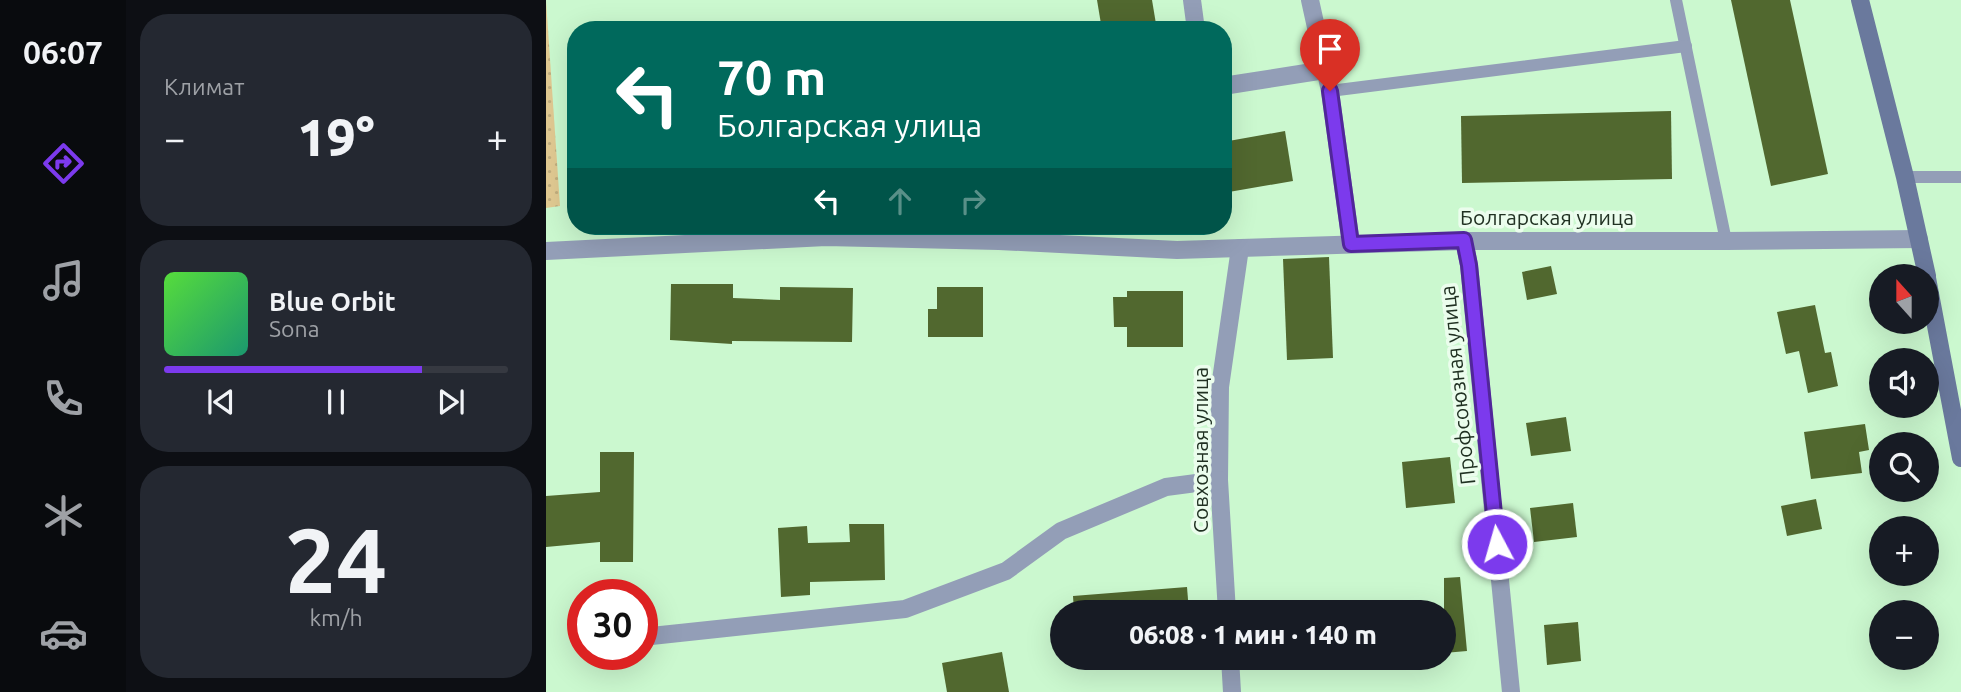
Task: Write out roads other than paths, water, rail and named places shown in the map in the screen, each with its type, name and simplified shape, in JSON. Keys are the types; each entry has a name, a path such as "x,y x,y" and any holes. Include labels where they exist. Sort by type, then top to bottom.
{"main road":[{"path":"1860,0 1924,264"},
{"path":"1939,323 1954,380 1961,458"}],"street":[{"path":"1192,0 1195,21"},
{"path":"1310,0 1330,91 1351,244"},
{"path":"1232,85 1325,70"},
{"name":"Болгарская улица","path":"546,251 826,237 999,241 1177,250 1464,240 1919,239"},
{"name":"Профсоюзная улица","path":"1464,240 1469,265 1511,692"},
{"name":"Совхозная улица","path":"1226,600 1219,480 1220,387 1240,248"},
{"path":"658,635 905,609 1006,571 1061,531 1155,492 1219,480"},
{"path":"1231,670 1232,692"}],"lane":[{"path":"1676,0 1726,241"},
{"path":"1330,91 1686,46"},
{"path":"1905,177 1961,177"}]}
